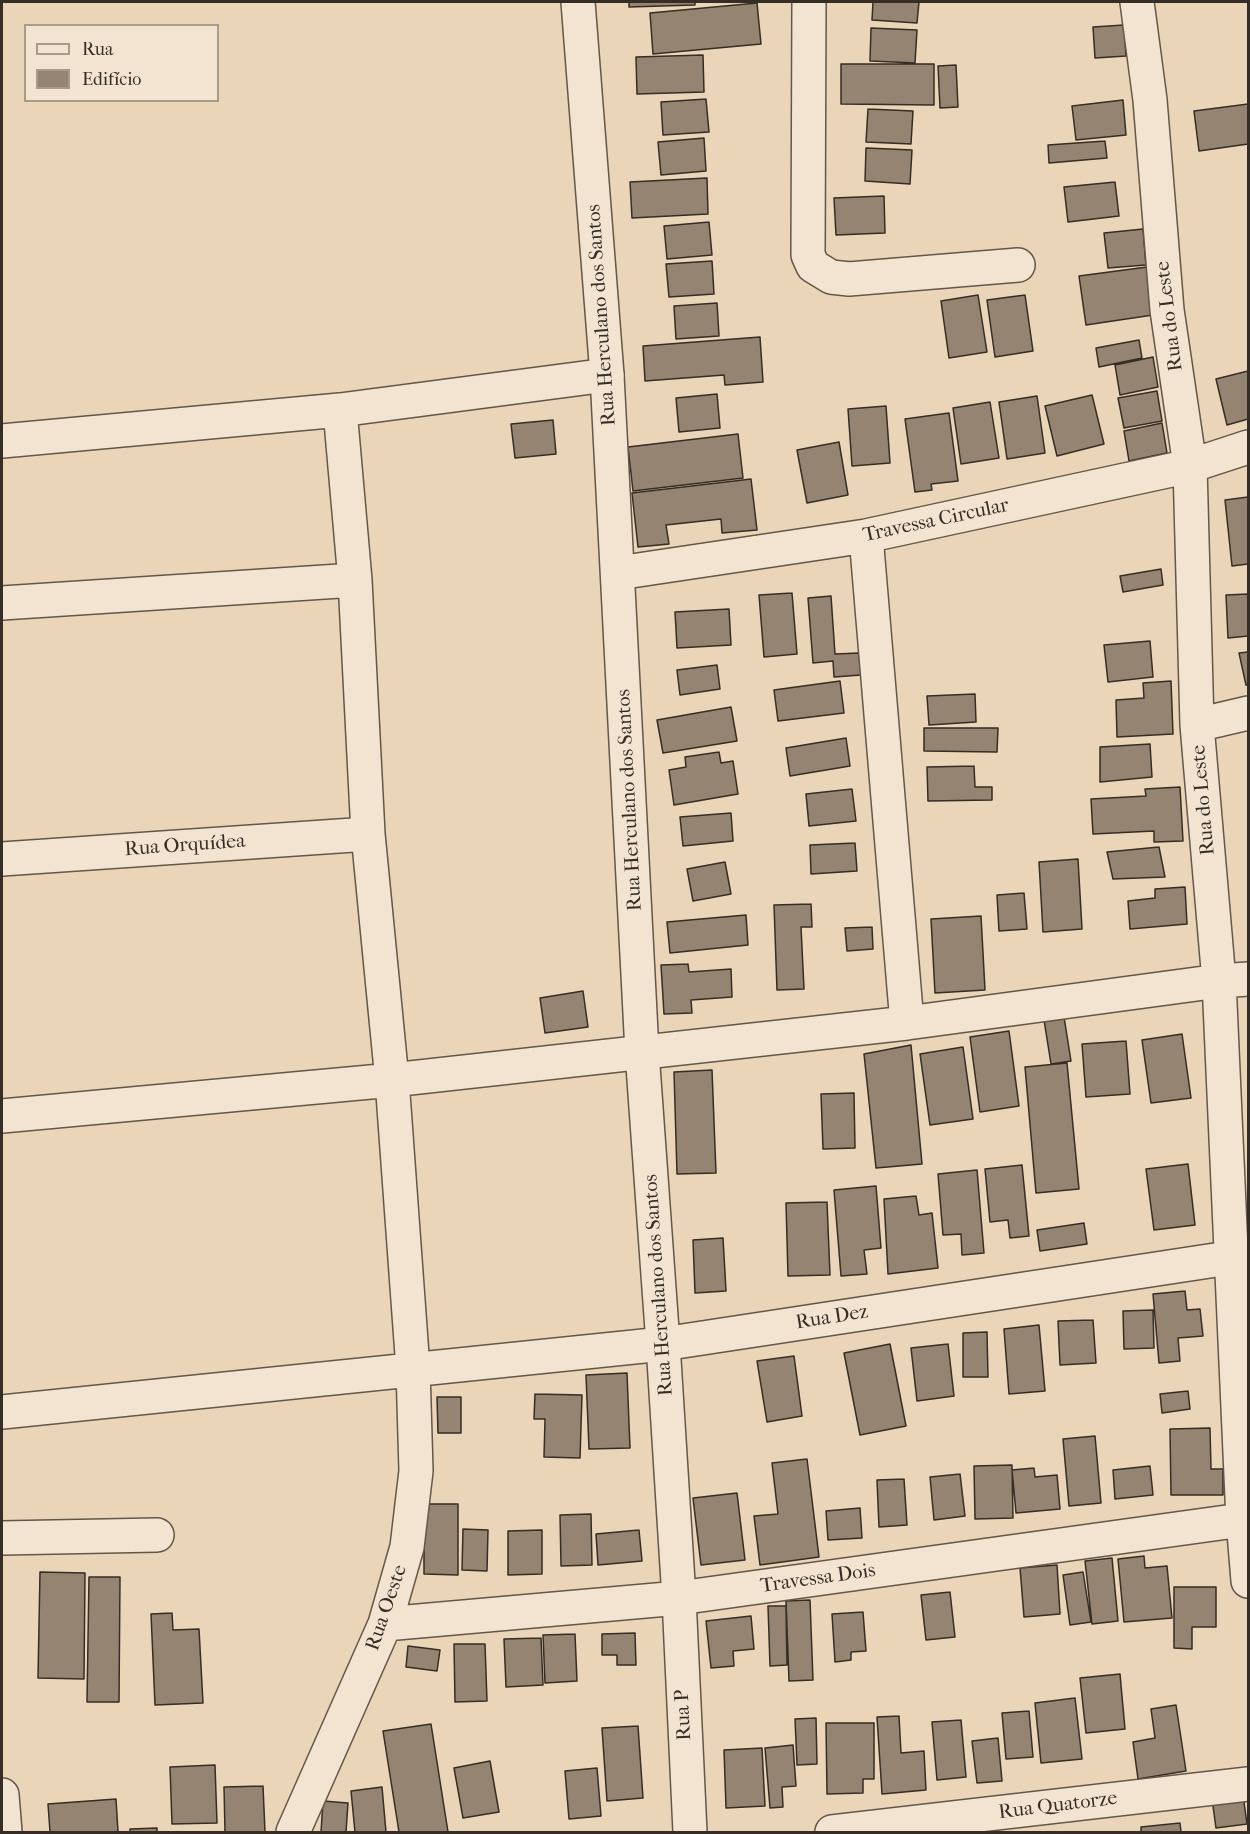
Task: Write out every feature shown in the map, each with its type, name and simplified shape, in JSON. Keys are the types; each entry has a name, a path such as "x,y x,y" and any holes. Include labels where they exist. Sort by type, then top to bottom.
{"street":[{"name":"Rua Herculano dos Santos","path":"578,2 607,375 642,1052 679,1598"},
{"path":"809,2 808,255 813,266 831,277 849,279 1018,265"},
{"name":"Rua do Leste","path":"1139,11 1150,100 1167,310 1190,466 1197,725 1234,980 1248,1581"},
{"path":"2,441 340,410 607,375"},
{"name":"Rua Oeste","path":"293,1833 385,1624 407,1547 416,1471 414,1369 392,1080 368,834 355,580 340,410"},
{"name":"Travessa Circular","path":"618,573 866,537 1190,466 1248,447"},
{"path":"866,537 907,1023"},
{"path":"2,603 355,580"},
{"path":"1197,725 1248,713"},
{"name":"Rua Orquídea","path":"2,858 368,834"},
{"path":"2,1116 392,1080 907,1023 1234,980"},
{"name":"Rua Dez","path":"2,1412 663,1344 1240,1256"},
{"name":"Travessa Dois","path":"385,1624 679,1598 1246,1520"},
{"path":"2,1538 157,1535"},
{"name":"Rua P","path":"679,1598 690,1833"},
{"name":"Rua Quatorze","path":"832,1833 1248,1784"},
{"path":"2,1795 5,1833"}],"building":[{"path":"629,2 695,2 695,5 629,7"},
{"path":"873,2 919,2 917,23 872,20"},
{"path":"757,3 761,44 653,54 650,13"},
{"path":"1124,25 1126,56 1095,58 1093,27"},
{"path":"871,28 917,30 915,63 870,61"},
{"path":"703,55 704,92 637,94 636,57"},
{"path":"841,64 934,64 934,105 841,104"},
{"path":"956,65 958,107 940,108 938,66"},
{"path":"706,99 709,132 663,135 661,102"},
{"path":"1123,100 1126,135 1076,140 1072,106"},
{"path":"1248,104 1248,144 1199,151 1194,111"},
{"path":"868,109 913,111 911,144 866,142"},
{"path":"704,138 706,171 661,175 658,142"},
{"path":"1105,141 1107,158 1049,163 1048,145"},
{"path":"866,148 912,150 910,184 865,181"},
{"path":"707,178 708,214 632,218 630,182"},
{"path":"1115,182 1119,216 1068,222 1064,187"},
{"path":"884,196 885,233 836,235 834,198"},
{"path":"709,222 712,255 667,259 664,226"},
{"path":"1143,229 1146,265 1108,268 1104,233"},
{"path":"712,261 714,294 669,297 666,264"},
{"path":"1147,267 1153,315 1086,325 1079,276"},
{"path":"978,295 987,352 949,358 941,301"},
{"path":"1025,295 1033,351 995,357 987,300"},
{"path":"717,303 719,336 676,339 674,306"},
{"path":"760,337 763,382 725,385 724,375 645,381 643,346"},
{"path":"1139,340 1142,358 1099,367 1096,348"},
{"path":"1153,357 1158,387 1120,395 1115,365"},
{"path":"1248,371 1248,419 1227,425 1216,379"},
{"path":"1157,391 1162,421 1124,428 1118,398"},
{"path":"717,394 720,428 679,432 676,398"},
{"path":"1092,395 1104,444 1057,456 1045,406"},
{"path":"1037,396 1045,453 1007,459 999,402"},
{"path":"990,402 999,458 961,464 953,408"},
{"path":"886,406 890,463 852,466 848,409"},
{"path":"949,413 958,481 931,484 932,490 915,492 905,419"},
{"path":"553,420 556,454 515,458 511,424"},
{"path":"1162,423 1167,453 1129,461 1124,431"},
{"path":"738,434 743,478 633,491 628,447"},
{"path":"839,442 848,495 807,503 797,450"},
{"path":"751,479 757,530 722,533 721,519 666,525 669,544 638,547 632,493"},
{"path":"1248,497 1248,564 1232,566 1225,500"},
{"path":"1161,569 1163,585 1123,592 1120,576"},
{"path":"792,593 797,654 764,657 759,595"},
{"path":"1248,594 1248,636 1228,638 1226,595"},
{"path":"831,596 835,654 859,653 861,675 834,677 833,661 813,663 808,598"},
{"path":"729,609 731,645 677,648 675,612"},
{"path":"1150,641 1153,677 1108,682 1104,645"},
{"path":"1248,652 1248,685 1246,685 1239,653"},
{"path":"717,665 720,689 680,695 677,670"},
{"path":"840,681 844,713 778,721 774,690"},
{"path":"1171,681 1173,734 1117,737 1116,700 1144,698 1143,683"},
{"path":"975,694 976,722 929,725 927,696"},
{"path":"731,707 737,741 663,753 657,720"},
{"path":"924,728 998,728 997,752 924,751"},
{"path":"846,738 850,766 790,776 786,748"},
{"path":"1150,744 1152,777 1100,782 1100,747"},
{"path":"719,752 721,763 733,761 738,794 674,805 669,770 686,767 685,757"},
{"path":"974,766 975,787 992,787 992,800 928,801 927,767"},
{"path":"1180,787 1183,841 1154,842 1154,831 1093,834 1091,799 1146,796 1145,789"},
{"path":"852,789 856,821 809,826 806,794"},
{"path":"731,813 733,841 683,846 680,817"},
{"path":"855,843 857,871 811,874 810,845"},
{"path":"1159,847 1165,877 1113,879 1107,852"},
{"path":"1078,859 1082,929 1043,932 1039,862"},
{"path":"725,862 731,894 693,901 687,869"},
{"path":"1185,887 1187,924 1130,929 1128,901 1155,898 1155,889"},
{"path":"1024,893 1027,929 999,931 997,895"},
{"path":"811,904 812,927 801,927 804,989 777,990 774,905"},
{"path":"746,915 748,945 670,953 667,922"},
{"path":"981,916 985,990 935,993 931,919"},
{"path":"872,927 873,949 847,951 845,928"},
{"path":"688,964 689,972 731,969 732,997 691,1000 692,1013 664,1014 661,965"},
{"path":"583,991 588,1027 545,1033 540,998"},
{"path":"1064,1017 1071,1061 1051,1064 1044,1020"},
{"path":"1009,1031 1019,1106 980,1112 970,1037"},
{"path":"1182,1034 1191,1098 1151,1103 1142,1040"},
{"path":"1126,1041 1130,1094 1086,1097 1082,1044"},
{"path":"911,1045 922,1164 876,1168 864,1054"},
{"path":"963,1047 973,1119 930,1125 920,1054"},
{"path":"1067,1063 1079,1189 1036,1193 1025,1067"},
{"path":"712,1070 716,1173 677,1174 674,1072"},
{"path":"854,1093 855,1148 823,1149 821,1094"},
{"path":"1188,1164 1195,1225 1154,1230 1146,1169"},
{"path":"1022,1165 1029,1236 1010,1238 1008,1220 990,1222 985,1169"},
{"path":"977,1170 984,1253 962,1255 961,1234 943,1235 938,1174"},
{"path":"876,1186 881,1248 864,1250 867,1274 841,1276 834,1190"},
{"path":"916,1196 919,1215 932,1213 938,1268 888,1274 884,1199"},
{"path":"827,1202 830,1275 788,1276 786,1203"},
{"path":"1084,1223 1087,1244 1040,1251 1037,1230"},
{"path":"723,1238 726,1291 695,1293 693,1240"},
{"path":"1185,1291 1187,1310 1200,1309 1203,1336 1178,1338 1180,1361 1159,1363 1153,1294"},
{"path":"1153,1310 1154,1348 1124,1349 1123,1311"},
{"path":"1093,1320 1096,1363 1060,1365 1058,1321"},
{"path":"1039,1325 1045,1391 1009,1394 1004,1329"},
{"path":"987,1332 988,1377 963,1377 963,1333"},
{"path":"890,1344 906,1426 860,1435 844,1353"},
{"path":"948,1344 954,1396 917,1401 911,1348"},
{"path":"794,1356 802,1416 767,1422 757,1361"},
{"path":"627,1373 630,1448 589,1449 586,1375"},
{"path":"1188,1391 1190,1409 1162,1413 1160,1394"},
{"path":"535,1394 582,1395 580,1458 544,1457 545,1419 534,1419"},
{"path":"437,1397 461,1397 461,1433 438,1433"},
{"path":"1210,1428 1211,1469 1223,1469 1223,1495 1171,1495 1170,1429"},
{"path":"1095,1436 1101,1503 1069,1506 1063,1439"},
{"path":"807,1459 819,1557 760,1565 754,1516 778,1514 772,1463"},
{"path":"1012,1465 1013,1518 975,1519 974,1466"},
{"path":"1150,1466 1153,1495 1115,1499 1113,1470"},
{"path":"1034,1468 1035,1477 1057,1475 1060,1509 1016,1513 1012,1470"},
{"path":"960,1474 965,1516 934,1520 930,1477"},
{"path":"904,1479 907,1525 879,1527 877,1480"},
{"path":"737,1493 745,1560 701,1565 693,1498"},
{"path":"424,1504 458,1504 458,1575 424,1574"},
{"path":"860,1508 862,1538 828,1540 826,1511"},
{"path":"591,1514 592,1565 561,1566 560,1515"},
{"path":"463,1529 488,1530 487,1571 462,1570"},
{"path":"542,1530 542,1574 508,1575 508,1531"},
{"path":"639,1530 642,1561 598,1565 596,1534"},
{"path":"1144,1556 1145,1568 1167,1566 1172,1618 1124,1622 1118,1559"},
{"path":"1112,1558 1118,1621 1092,1624 1085,1561"},
{"path":"1057,1565 1060,1614 1024,1617 1020,1568"},
{"path":"40,1572 85,1573 84,1679 38,1678"},
{"path":"1083,1572 1091,1622 1070,1625 1063,1575"},
{"path":"89,1577 120,1577 119,1702 87,1702"},
{"path":"1174,1587 1216,1587 1216,1627 1192,1627 1192,1649 1174,1648"},
{"path":"950,1592 955,1637 926,1640 921,1595"},
{"path":"810,1600 813,1680 789,1681 786,1601"},
{"path":"768,1606 786,1606 787,1665 770,1666"},
{"path":"863,1612 866,1651 851,1652 851,1660 835,1662 832,1614"},
{"path":"172,1613 173,1630 199,1629 203,1703 155,1705 151,1614"},
{"path":"751,1616 754,1649 733,1651 734,1666 711,1668 706,1621"},
{"path":"635,1633 636,1665 617,1665 617,1655 602,1655 602,1634"},
{"path":"575,1634 577,1681 545,1683 543,1635"},
{"path":"541,1638 543,1685 506,1687 504,1639"},
{"path":"454,1644 485,1644 487,1701 455,1702"},
{"path":"408,1646 440,1650 437,1671 406,1667"},
{"path":"1120,1674 1125,1729 1086,1733 1080,1678"},
{"path":"1075,1698 1082,1759 1041,1763 1035,1703"},
{"path":"1176,1705 1186,1771 1138,1779 1133,1742 1155,1738 1151,1709"},
{"path":"1029,1711 1033,1757 1006,1759 1002,1713"},
{"path":"899,1716 901,1753 924,1751 926,1790 882,1794 877,1717"},
{"path":"816,1718 817,1764 797,1765 795,1719"},
{"path":"961,1720 966,1777 937,1780 932,1722"},
{"path":"826,1723 874,1723 874,1779 863,1779 863,1793 827,1794"},
{"path":"431,1724 448,1832 399,1832 383,1731"},
{"path":"638,1726 643,1798 607,1801 602,1728"},
{"path":"998,1738 1002,1781 977,1783 972,1741"},
{"path":"793,1745 796,1786 782,1787 783,1807 770,1808 765,1748"},
{"path":"762,1748 765,1806 726,1808 724,1750"},
{"path":"490,1761 499,1812 463,1818 454,1768"},
{"path":"215,1765 217,1823 172,1824 170,1767"},
{"path":"597,1768 601,1816 569,1819 565,1771"},
{"path":"263,1786 265,1832 225,1832 224,1787"},
{"path":"382,1787 386,1832 355,1832 351,1791"},
{"path":"1243,1795 1247,1824 1216,1828 1212,1799"},
{"path":"116,1799 118,1832 50,1832 48,1804"},
{"path":"323,1801 348,1803 346,1832 321,1832"},
{"path":"1180,1823 1181,1832 1141,1832 1141,1827"},
{"path":"157,1828 157,1832 130,1832 130,1829"}]}
